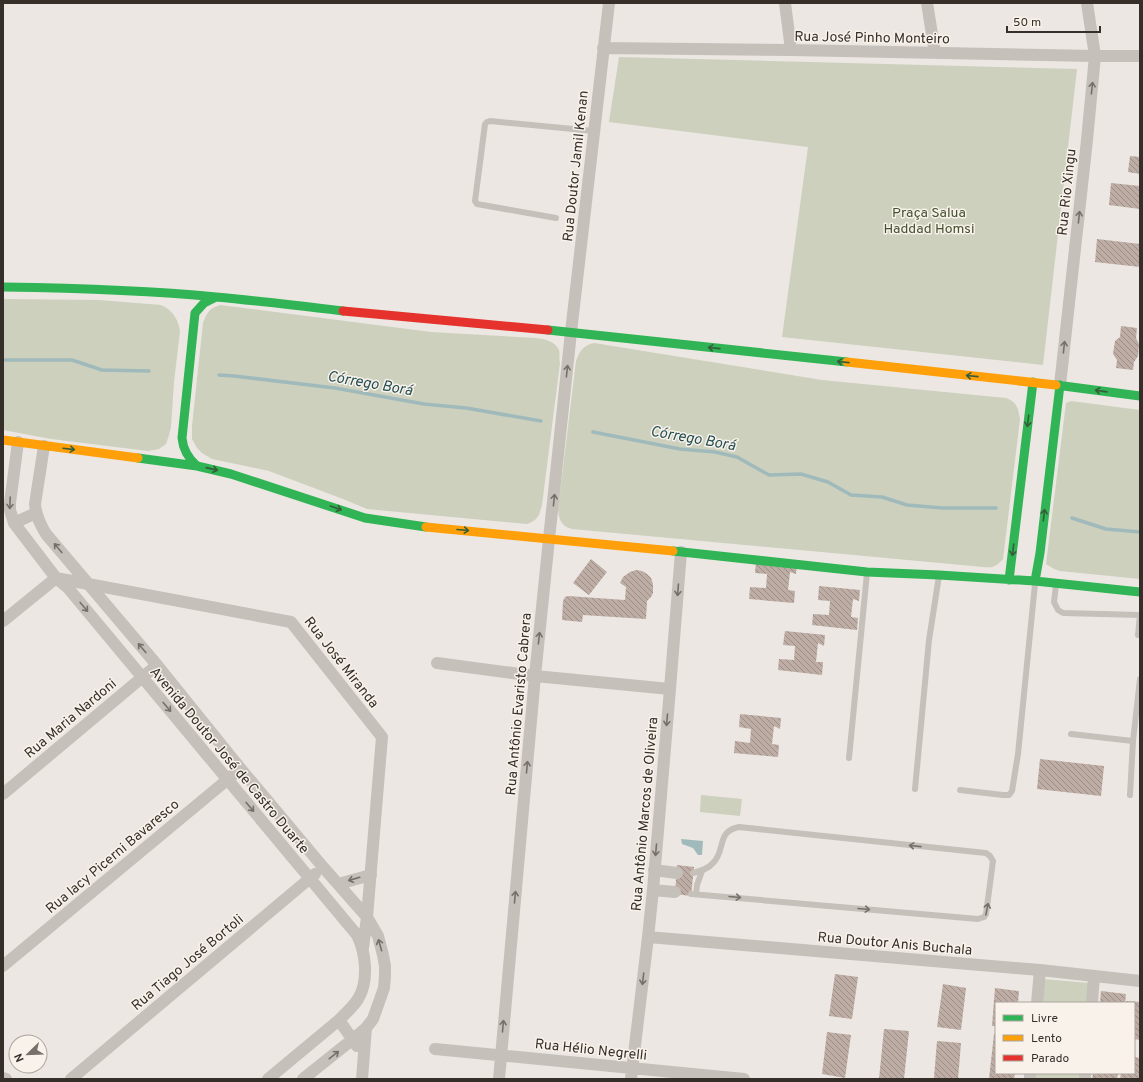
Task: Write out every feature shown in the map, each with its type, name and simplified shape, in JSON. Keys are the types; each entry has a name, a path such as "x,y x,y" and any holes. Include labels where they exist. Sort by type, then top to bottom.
{"main road":[{"path":"3,287 54,288 216,297 364,313 571,332 1060,385 1140,396"},
{"path":"178,294 186,300 195,312"},
{"path":"197,466 186,454 182,443 195,312 206,301 216,297"},
{"path":"1009,580 1033,382"},
{"path":"1035,581 1040,553 1060,385"},
{"path":"158,460 175,450 182,438"},
{"path":"3,440 197,466 231,474 365,518 410,525 868,572 1035,581 1140,592"}],"street":[{"name":"Rua Doutor Jamil Kenan","path":"571,332 609,3"},
{"path":"785,3 791,50"},
{"path":"927,3 935,53"},
{"name":"Rua Rio Xingu","path":"1060,385 1095,56 1087,3"},
{"name":"Rua José Pinho Monteiro","path":"603,48 1140,56"},
{"name":"Rua Antônio Evaristo Cabrera","path":"498,1079 535,676 571,332"},
{"name":"Avenida Doutor José de Castro Duarte","path":"18,442 10,503 10,510 14,523 56,578 68,588 357,935 361,943 365,975 361,991 350,1009 339,1020 268,1079"},
{"name":"Avenida Doutor José de Castro Duarte","path":"44,446 35,504 36,513 46,534 157,665 240,768 367,917 378,936 385,966 385,976 381,999 373,1019 366,1028 303,1079"},
{"path":"14,523 36,513"},
{"name":"Rua Antônio Marcos de Oliveira","path":"632,1074 648,937 681,552"},
{"path":"3,621 56,578"},
{"name":"Rua José Miranda","path":"56,578 291,622 382,737 371,874 363,950"},
{"path":"437,663 535,676 670,689"},
{"name":"Rua Maria Nardoni","path":"3,794 157,665"},
{"name":"Rua Iacy Picerni Bavaresco","path":"3,966 228,780 240,768"},
{"name":"Rua Tiago José Bortoli","path":"71,1079 323,867"},
{"path":"654,870 677,872"},
{"path":"338,884 371,874"},
{"path":"652,890 675,892"},
{"name":"Rua Doutor Anis Buchala","path":"648,937 1040,970 1140,980"},
{"path":"1037,1002 1040,970"},
{"path":"1092,1002 1094,976"},
{"path":"339,1020 363,1055"},
{"path":"362,1079 366,1028"},
{"name":"Rua Hélio Negrelli","path":"435,1049 501,1055 632,1074 744,1079"}],"lane":[{"path":"556,218 477,204 475,201 485,124 490,122 594,131"},
{"path":"849,758 868,572"},
{"path":"915,789 930,640 939,575"},
{"path":"960,790 1003,795 1009,795 1012,791 1018,754 1035,581"},
{"path":"1056,583 1054,602 1058,610 1063,613 1140,615 1138,635"},
{"path":"1130,795 1133,741 1140,679"},
{"path":"1071,734 1133,741"},
{"path":"693,873 702,871 713,864 717,859 726,833 733,828 739,827 986,853 990,856 993,862 986,914 984,917 978,919 693,894 698,885 702,871"}],"green space":[{"name":"Praça Salua Haddad Homsi","path":"619,57 1077,69 1043,365 782,337 808,147 609,122"},
{"path":"3,299 99,300 161,305 168,309 176,318 180,331 174,382 171,427 166,444 159,449 148,451 51,439 3,430"},
{"path":"220,305 431,332 536,338 555,344 559,350 560,363 542,505 538,517 534,521 527,524 367,509 269,471 212,459 202,453 192,439 192,426 203,323 209,311"},
{"path":"594,343 822,380 1006,398 1013,401 1019,412 1020,419 1003,559 992,567 986,567 568,528 561,522 558,509 576,361 582,349 587,345"},
{"path":"1071,401 1140,410 1140,579 1060,571 1046,564 1066,403"},
{"path":"701,795 742,799 740,816 700,812"},
{"path":"1043,979 1089,983 1087,1002 1041,1002"},
{"path":"1034,1074 1081,1074 1080,1079 1034,1079"}],"water":[{"path":"681,839 703,841 702,855 698,855 693,848 682,844"}],"building":[{"path":"1130,156 1140,157 1140,174 1128,172"},
{"path":"1111,183 1140,186 1140,209 1109,205"},
{"path":"1097,239 1140,244 1140,267 1095,262"},
{"path":"1121,326 1137,328 1136,338 1139,344 1138,356 1134,362 1133,370 1116,368 1117,360 1113,354 1115,341 1120,337"},
{"path":"591,559 607,572 589,595 573,583"},
{"path":"756,561 797,565 796,574 790,572 788,590 795,591 794,603 749,599 750,587 766,588 767,574 755,573"},
{"path":"636,570 647,574 651,578 653,584 653,593 647,601 646,619 583,615 582,622 562,620 563,601 565,597 568,596 625,600 626,587 620,583 623,577"},
{"path":"819,586 860,590 859,601 853,599 851,617 858,618 857,630 812,625 813,614 829,615 830,601 818,600"},
{"path":"785,631 825,635 824,646 818,643 816,662 823,662 822,675 778,670 779,659 794,660 795,646 783,645"},
{"path":"740,714 781,718 780,729 774,726 772,744 779,745 778,757 734,753 735,741 750,743 751,729 739,727"},
{"path":"1040,759 1104,766 1101,796 1037,789"},
{"path":"677,865 694,867 691,896 675,894"},
{"path":"835,974 858,977 852,1019 829,1016"},
{"path":"943,984 966,988 961,1030 937,1027"},
{"path":"995,988 1019,991 1018,1002 995,1002 995,1026 992,1026"},
{"path":"1101,991 1126,994 1125,1002 1100,1002"},
{"path":"1126,1001 1140,1002 1140,1040 1135,1039 1135,1002"},
{"path":"884,1029 909,1031 904,1079 879,1079"},
{"path":"827,1032 851,1035 845,1078 822,1074"},
{"path":"995,1034 995,1074 1015,1074 1014,1079 989,1079"},
{"path":"937,1041 961,1043 958,1079 934,1078"},
{"path":"1135,1057 1140,1058 1140,1079 1120,1079 1121,1074 1135,1074"},
{"path":"1093,1074 1118,1074 1117,1079 1092,1079"}],"waterway":[{"name":"Córrego Borá","path":"3,360 72,360 102,370 149,371"},
{"name":"Córrego Borá","path":"219,375 335,388 424,404 466,408 541,421"},
{"name":"Córrego Borá","path":"593,432 680,449 715,452 737,457 769,475 801,474 828,482 851,495 882,497 907,505 942,508 996,508"},
{"name":"Córrego Borá","path":"1072,518 1106,529 1140,532"}],"traffic: fast":[{"path":"3,287 136,291 248,300 343,311"},
{"path":"197,466 186,454 182,438 195,313 204,303 216,297"},
{"path":"548,330 847,362"},
{"path":"1009,580 1033,382"},
{"path":"1056,385 1140,396"},
{"path":"1035,581 1040,553 1060,385"},
{"path":"138,458 197,466 231,474 365,518 426,527"},
{"path":"673,551 867,572 1035,581 1140,592"}],"traffic: slow":[{"path":"847,362 1056,385"},
{"path":"3,440 138,458"},
{"path":"426,527 673,551"}],"traffic: jam":[{"path":"343,311 548,330"}]}
